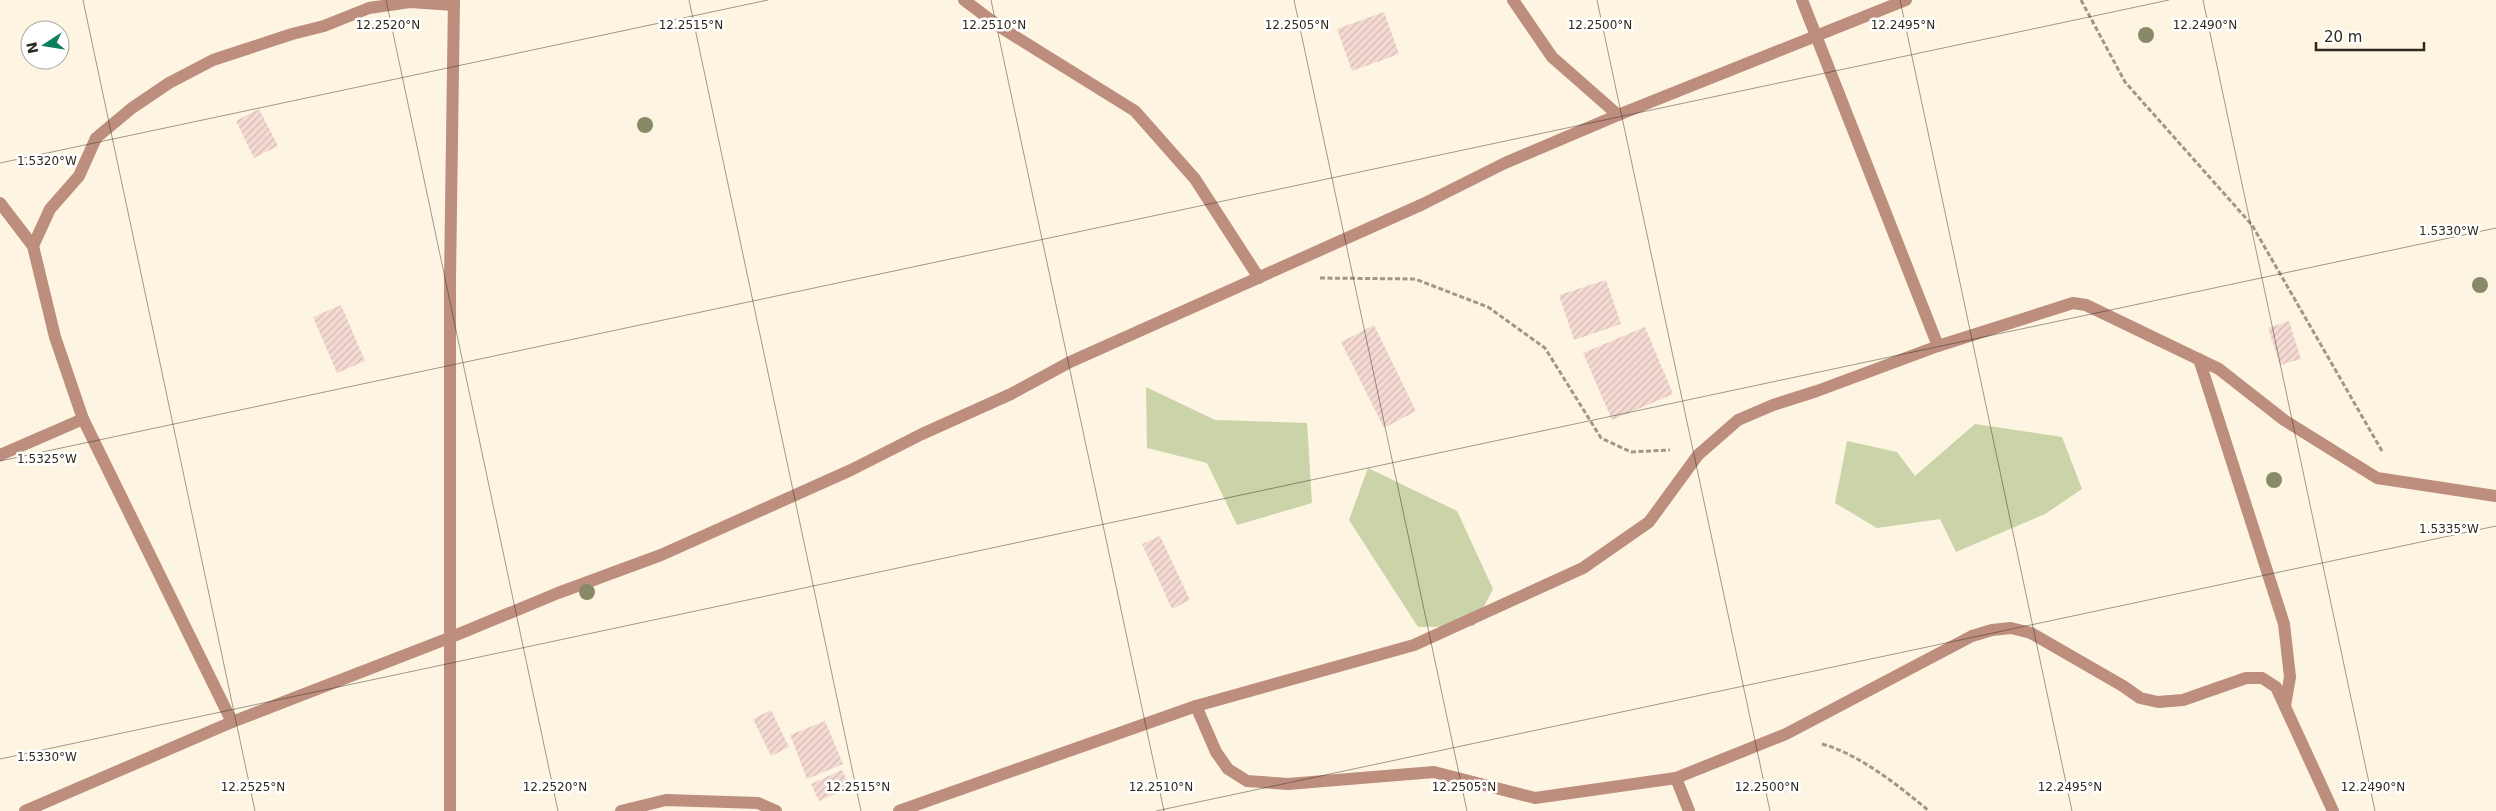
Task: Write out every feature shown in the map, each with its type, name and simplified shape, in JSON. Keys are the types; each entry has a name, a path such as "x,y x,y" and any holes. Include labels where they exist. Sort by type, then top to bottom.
{"street":[{"path":"964,0 1000,27 1135,111 1195,179 1259,278"},
{"path":"1513,0 1552,57 1618,115"},
{"path":"1802,0 1938,346"},
{"path":"25,811 232,722 449,638 723,528 1011,394 1070,362 1423,204 1505,162 1906,0"},
{"path":"33,246 50,209 79,176 96,138 132,108 169,83 213,60 324,26 369,8 410,2 454,3 449,638 450,811"},
{"path":"0,203 33,246 54,337 84,420 232,722"},
{"path":"899,811 1196,706 1414,646 1584,568 1649,522 1698,455 1738,420 1773,405 1817,391 1938,346 2073,303 2086,305 2220,369 2284,420 2377,478 2496,496"},
{"path":"2199,359 2284,624 2290,677 2285,706"},
{"path":"0,454 84,420"},
{"path":"1196,706 1216,752 1228,769 1247,781 1288,784 1434,772 1535,798 1676,778 1786,734 1972,636 2010,628 2031,633 2124,686 2140,698 2158,702 2183,700 2246,678 2262,678 2276,687 2333,811"},
{"path":"1676,778 1689,811"},
{"path":"621,811 666,800 758,803 776,811"}],"path":[{"path":"2081,0 2125,82 2252,225 2385,456"},
{"path":"1318,278 1415,279 1488,307 1545,348 1601,438 1631,452 1673,450 1698,455"},
{"path":"1786,734 1835,748 1899,786 1929,811"}],"green space":[{"path":"1146,387 1215,420 1307,423 1312,503 1237,525 1207,463 1147,448"},
{"path":"1975,424 2062,437 2082,489 2045,514 1956,552 1940,519 1877,528 1835,503 1847,441 1897,452 1915,476"},
{"path":"1368,468 1457,511 1493,589 1474,626 1418,627 1349,520"}],"building":[{"path":"1384,12 1399,54 1352,71 1337,29"},
{"path":"259,109 278,146 254,158 236,121"},
{"path":"1606,280 1621,324 1574,340 1559,295"},
{"path":"341,305 365,361 337,373 313,317"},
{"path":"2289,321 2301,359 2280,365 2268,328"},
{"path":"1374,325 1416,411 1384,428 1341,342"},
{"path":"1645,327 1673,394 1612,420 1583,353"},
{"path":"1160,536 1190,600 1172,609 1142,544"},
{"path":"771,710 789,747 771,756 753,719"},
{"path":"825,721 843,764 807,779 790,735"},
{"path":"842,770 850,787 819,801 811,784"}]}
